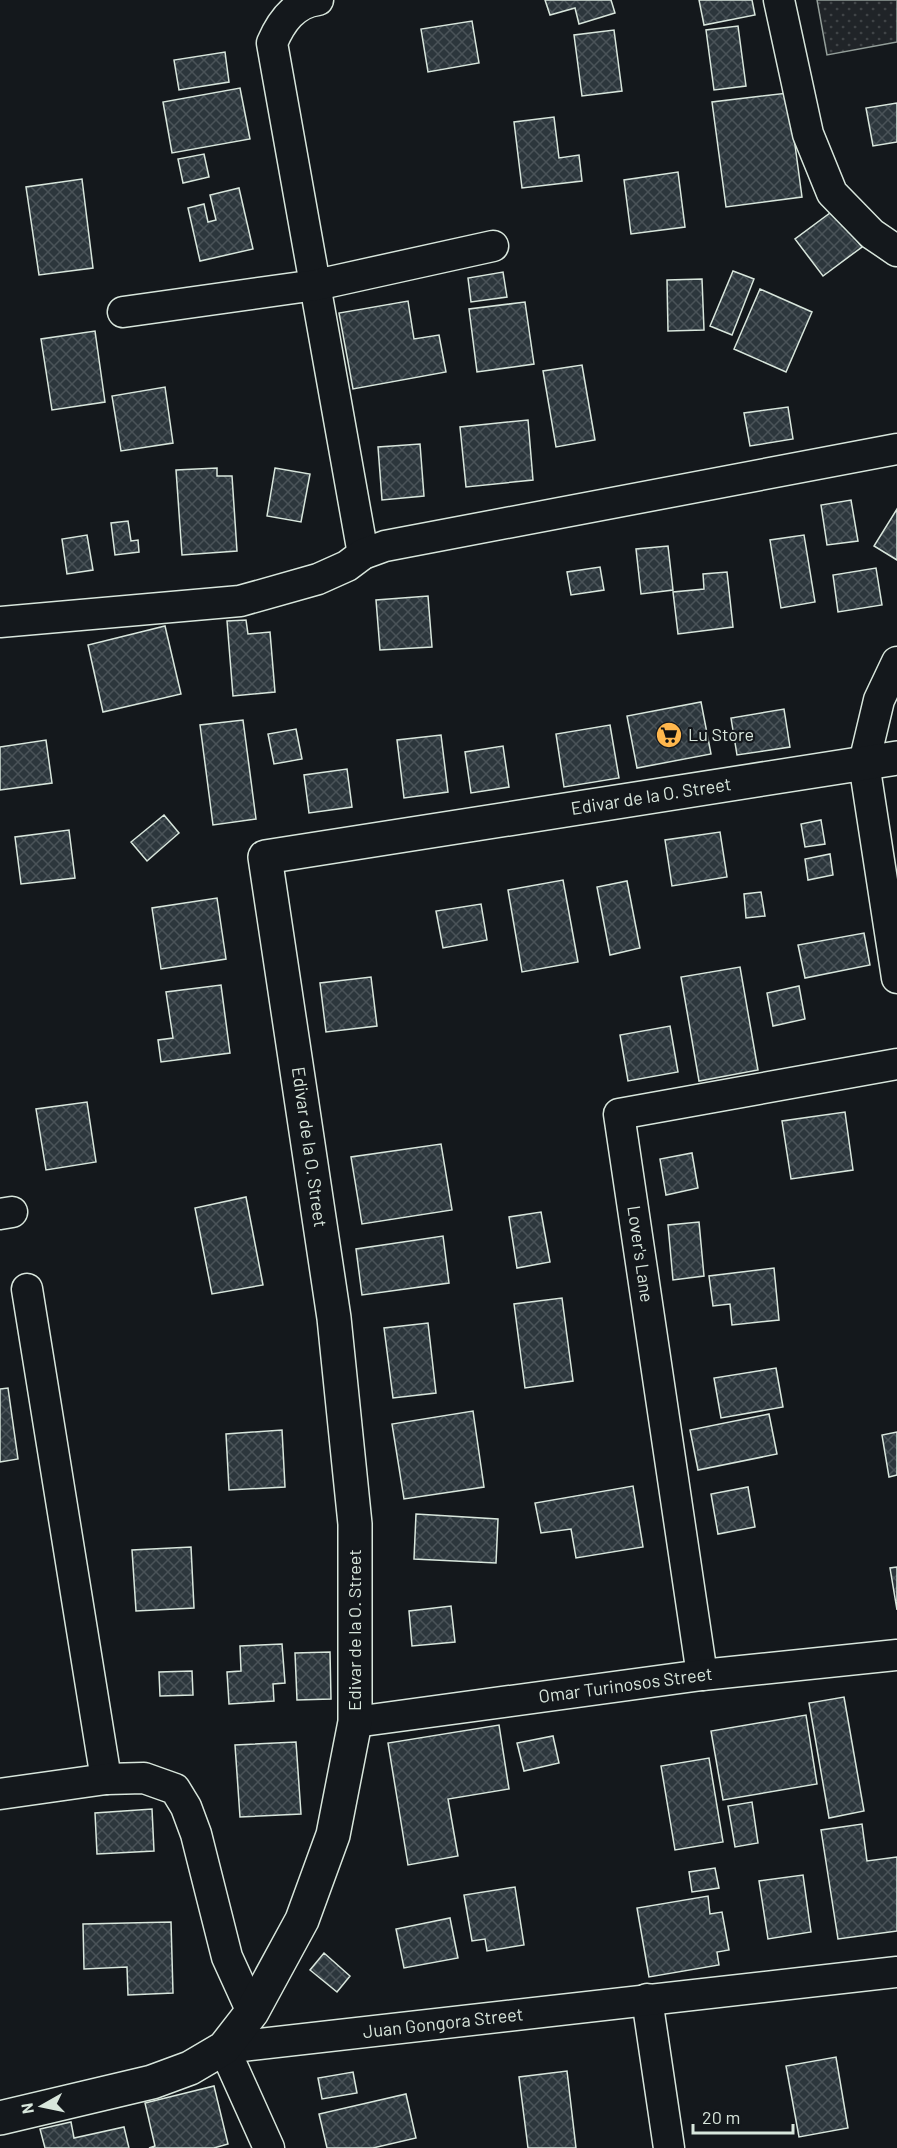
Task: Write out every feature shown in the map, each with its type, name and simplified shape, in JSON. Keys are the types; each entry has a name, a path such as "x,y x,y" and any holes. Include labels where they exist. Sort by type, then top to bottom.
{"street":[{"path":"318,0 296,8 287,17 272,43 363,554"},
{"path":"778,0 808,134 832,193 872,234 897,251"},
{"path":"123,312 316,285 493,246"},
{"path":"0,622 240,601 318,579 347,566 363,554 385,546 897,449"},
{"path":"897,662 879,700 864,763 897,978"},
{"name":"Edivar de la O. Street","path":"224,2048 252,2012 302,1920 333,1835 355,1722 355,1524 334,1318 266,857 897,758"},
{"name":"Lover's Lane","path":"702,1675 619,1114 897,1064"},
{"path":"27,1289 106,1779"},
{"name":"Omar Turinosos Street","path":"355,1722 702,1675 897,1655"},
{"path":"0,1794 106,1779 144,1778 175,1789 196,1834 227,1957 252,2012"},
{"name":"Juan Gongora Street","path":"0,2118 152,2082 190,2068 224,2048 647,1998 897,1972"},
{"path":"647,1998 669,2148"},
{"path":"224,2048 269,2148"}],"shaded area":[{"path":"817,0 897,0 897,42 827,55"}],"building":[{"path":"545,0 611,0 615,13 579,24 575,8 550,15"},
{"path":"699,0 752,0 755,15 704,25"},
{"path":"472,21 479,63 428,72 421,29"},
{"path":"738,26 746,86 714,90 706,30"},
{"path":"614,30 622,91 582,96 574,35"},
{"path":"225,52 229,82 179,90 174,60"},
{"path":"240,88 250,139 172,153 163,102"},
{"path":"788,93 802,197 726,207 712,102"},
{"path":"897,103 897,142 873,146 866,108"},
{"path":"554,117 559,158 579,155 582,181 522,188 514,122"},
{"path":"204,154 209,177 183,183 178,159"},
{"path":"678,172 685,227 631,234 624,180"},
{"path":"82,179 93,268 39,275 26,187"},
{"path":"239,188 253,249 200,261 188,208 204,204 208,222 216,220 210,195"},
{"path":"834,210 862,247 823,276 795,239"},
{"path":"733,271 754,279 732,335 710,326"},
{"path":"503,272 507,297 471,302 468,278"},
{"path":"702,279 704,330 668,331 667,280"},
{"path":"760,289 812,312 786,372 734,349"},
{"path":"408,301 414,339 439,335 446,372 353,389 339,313"},
{"path":"525,302 534,364 477,372 469,309"},
{"path":"95,331 105,402 52,410 41,339"},
{"path":"582,365 595,440 556,447 543,371"},
{"path":"165,387 173,443 121,451 112,396"},
{"path":"788,407 793,439 750,446 744,413"},
{"path":"528,420 533,480 466,487 460,427"},
{"path":"420,444 424,496 382,500 378,447"},
{"path":"217,468 217,476 232,476 237,551 182,555 176,470"},
{"path":"275,468 310,474 301,522 267,516"},
{"path":"851,500 858,541 827,545 821,505"},
{"path":"897,509 897,560 874,546"},
{"path":"128,521 131,541 138,540 139,552 115,555 111,523"},
{"path":"87,535 93,570 67,574 62,539"},
{"path":"804,535 815,602 781,608 770,540"},
{"path":"668,546 673,590 641,594 636,549"},
{"path":"600,567 604,590 571,595 567,572"},
{"path":"876,568 882,605 838,612 833,575"},
{"path":"727,572 733,627 678,634 673,592 704,589 703,574"},
{"path":"428,596 432,647 380,650 376,600"},
{"path":"246,620 248,634 270,632 275,692 233,696 227,621"},
{"path":"165,626 181,694 103,712 88,645"},
{"name":"Lu Store","path":"701,702 711,754 637,768 627,716"},
{"path":"784,709 790,747 737,755 731,718"},
{"path":"243,720 256,819 213,825 200,725"},
{"path":"610,725 619,778 564,787 556,734"},
{"path":"296,729 302,759 274,764 268,734"},
{"path":"441,735 448,792 404,798 397,740"},
{"path":"46,740 52,783 0,790 0,747"},
{"path":"503,746 509,787 471,793 465,752"},
{"path":"347,769 352,807 309,813 304,775"},
{"path":"164,815 179,833 147,861 131,842"},
{"path":"821,820 825,844 805,847 801,824"},
{"path":"69,830 75,878 21,884 15,837"},
{"path":"720,832 727,877 672,886 665,840"},
{"path":"830,854 833,875 808,880 805,859"},
{"path":"563,880 578,962 522,972 508,890"},
{"path":"627,881 640,948 610,955 597,887"},
{"path":"761,892 765,916 746,918 744,894"},
{"path":"217,898 226,959 161,969 152,908"},
{"path":"481,904 487,940 443,948 436,911"},
{"path":"864,933 870,965 805,978 798,945"},
{"path":"740,967 758,1070 699,1081 681,977"},
{"path":"371,977 377,1026 326,1032 320,983"},
{"path":"221,985 230,1053 161,1062 158,1040 173,1038 166,992"},
{"path":"799,986 805,1019 773,1026 767,993"},
{"path":"670,1026 678,1072 628,1081 620,1035"},
{"path":"87,1102 96,1162 46,1170 36,1109"},
{"path":"845,1112 853,1170 791,1179 782,1121"},
{"path":"441,1144 452,1210 362,1224 351,1157"},
{"path":"692,1153 698,1188 666,1195 660,1159"},
{"path":"246,1197 263,1285 212,1294 195,1208"},
{"path":"541,1212 550,1262 517,1268 509,1217"},
{"path":"699,1222 704,1276 673,1280 668,1225"},
{"path":"443,1236 449,1283 362,1295 356,1249"},
{"path":"774,1268 779,1320 732,1325 730,1304 713,1306 709,1276"},
{"path":"562,1298 573,1381 525,1388 514,1304"},
{"path":"428,1323 436,1393 393,1398 384,1328"},
{"path":"776,1368 783,1407 721,1418 714,1378"},
{"path":"8,1388 18,1459 0,1462 0,1389"},
{"path":"473,1411 484,1487 404,1499 392,1424"},
{"path":"769,1414 777,1454 698,1470 690,1430"},
{"path":"282,1430 285,1487 229,1490 226,1434"},
{"path":"897,1432 897,1475 889,1477 882,1435"},
{"path":"633,1486 643,1547 576,1558 571,1529 541,1533 535,1503"},
{"path":"748,1487 755,1527 718,1534 711,1494"},
{"path":"416,1514 498,1519 496,1563 414,1559"},
{"path":"191,1547 194,1608 136,1611 132,1550"},
{"path":"897,1567 897,1610 890,1568"},
{"path":"451,1606 455,1642 412,1646 409,1611"},
{"path":"282,1644 285,1683 273,1684 274,1701 229,1704 227,1672 241,1671 240,1646"},
{"path":"330,1652 331,1699 297,1700 295,1653"},
{"path":"192,1671 193,1695 160,1696 159,1672"},
{"path":"844,1697 864,1811 829,1818 809,1703"},
{"path":"806,1715 817,1784 723,1800 711,1731"},
{"path":"499,1725 509,1789 448,1799 458,1856 408,1865 388,1743"},
{"path":"553,1736 559,1763 524,1771 517,1743"},
{"path":"296,1742 301,1814 240,1817 235,1745"},
{"path":"709,1758 723,1842 675,1850 661,1766"},
{"path":"752,1802 758,1843 735,1847 728,1806"},
{"path":"152,1809 154,1851 97,1854 95,1813"},
{"path":"862,1824 867,1861 897,1857 897,1931 838,1939 821,1830"},
{"path":"715,1868 719,1888 692,1892 689,1872"},
{"path":"803,1875 811,1932 768,1939 759,1881"},
{"path":"515,1887 524,1945 487,1951 485,1939 472,1941 464,1895"},
{"path":"708,1896 710,1914 722,1912 729,1950 717,1952 719,1965 649,1977 637,1908"},
{"path":"450,1918 458,1958 404,1968 396,1929"},
{"path":"171,1922 173,1993 128,1995 127,1967 84,1969 83,1924"},
{"path":"324,1953 350,1976 337,1992 310,1970"},
{"path":"836,2057 848,2128 799,2137 786,2066"},
{"path":"567,2071 576,2148 528,2148 519,2077"},
{"path":"353,2072 357,2093 322,2099 318,2078"},
{"path":"214,2086 228,2144 214,2148 149,2148 155,2146 145,2103"},
{"path":"406,2094 416,2138 373,2148 327,2148 319,2114"},
{"path":"71,2122 74,2138 124,2127 129,2148 45,2148 40,2129"}],"place":[{"name":"Lu Store","path":"669,735"}]}
